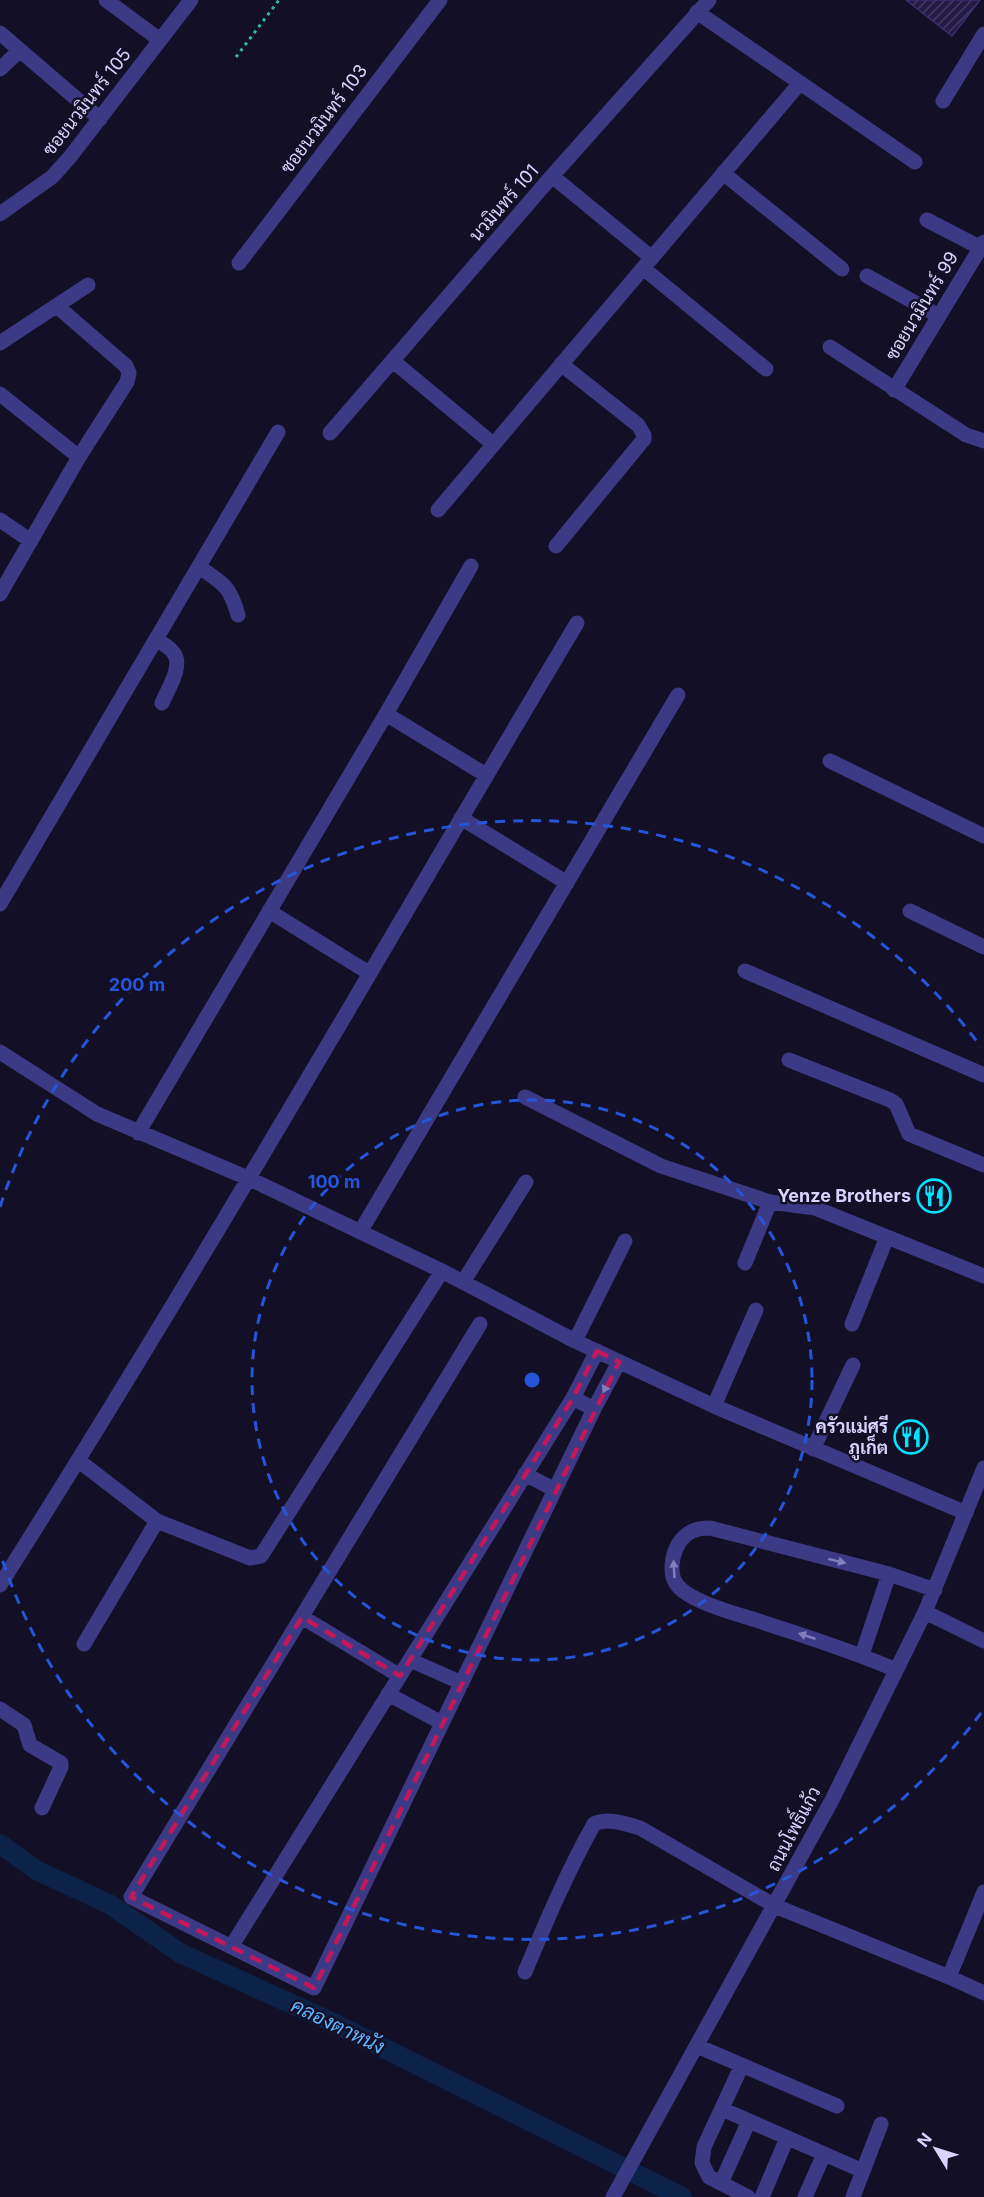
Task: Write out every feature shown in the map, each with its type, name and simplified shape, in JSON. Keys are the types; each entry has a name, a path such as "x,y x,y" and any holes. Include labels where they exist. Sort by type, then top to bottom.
{"street":[{"path":"106,0 160,40"},
{"name":"ซอยนวมินทร์ 105","path":"0,214 52,177 70,157 191,0"},
{"name":"ซอยนวมินทร์ 103","path":"239,263 440,0"},
{"name":"นวมินทร์ 101","path":"330,433 552,176 709,0"},
{"path":"698,12 915,162"},
{"path":"0,33 100,119"},
{"path":"943,101 984,34"},
{"path":"0,69 19,51"},
{"path":"438,510 800,82"},
{"path":"723,173 842,269"},
{"path":"552,176 766,369"},
{"path":"927,220 982,245"},
{"name":"ซอยนวมินทร์ 99","path":"894,390 982,245"},
{"path":"867,276 939,316"},
{"path":"0,343 58,307 88,285"},
{"path":"0,594 80,456 127,382 129,372 119,359 58,307"},
{"path":"830,347 966,435 984,441"},
{"path":"393,361 493,444"},
{"path":"556,546 644,439 638,425 561,364"},
{"path":"0,394 80,456"},
{"path":"0,904 278,432"},
{"path":"0,520 31,541"},
{"path":"138,1133 471,566"},
{"path":"199,567 222,582 232,595 238,615"},
{"path":"0,1585 79,1461 250,1179 369,973 577,623"},
{"path":"157,639 173,651 178,660 177,668 162,703"},
{"path":"360,1232 678,695"},
{"path":"386,714 486,775"},
{"path":"830,761 984,836"},
{"path":"461,818 567,883"},
{"path":"269,911 369,973"},
{"path":"910,911 984,947"},
{"path":"746,971 984,1075"},
{"path":"0,1052 77,1103 138,1133 250,1179 442,1271 575,1341 714,1406 966,1513"},
{"path":"789,1060 890,1100 896,1104 909,1134 984,1165"},
{"path":"525,1097 661,1166 770,1202 815,1208 984,1276"},
{"path":"464,1282 526,1182"},
{"path":"745,1263 770,1202"},
{"path":"852,1324 887,1237"},
{"path":"575,1341 625,1241"},
{"path":"79,1461 156,1521 250,1558 261,1556 442,1271"},
{"path":"714,1406 756,1310"},
{"path":"480,1324 131,1897 314,1988 594,1409 619,1362"},
{"path":"231,1947 573,1398 597,1351"},
{"path":"813,1449 853,1365"},
{"path":"573,1398 594,1409"},
{"name":"ถนนโพธิ์แก้ว","path":"615,2194 832,1800 925,1612 984,1468"},
{"path":"525,1474 555,1490"},
{"path":"84,1644 156,1521"},
{"path":"896,1670 862,1655 713,1605 686,1593 676,1586 672,1574 678,1544 687,1534 698,1528 710,1528 889,1574 935,1590"},
{"path":"862,1655 889,1574"},
{"path":"925,1612 984,1641"},
{"path":"302,1617 400,1676"},
{"path":"410,1660 462,1683"},
{"path":"388,1695 442,1723"},
{"path":"0,1709 24,1725 30,1745 61,1763 42,1808"},
{"path":"525,1972 557,1896 584,1842 597,1822 618,1822 640,1828 775,1906 984,1993"},
{"path":"949,1977 984,1892"},
{"path":"697,2046 837,2106"},
{"path":"742,2065 704,2147 702,2163 709,2177 748,2197"},
{"path":"722,2109 863,2171"},
{"path":"721,2183 749,2121"},
{"path":"853,2197 881,2124"},
{"path":"762,2197 787,2138"},
{"path":"805,2197 824,2154"}],"path":[{"path":"236,57 279,0"}],"highlighted area":[{"path":"597,1351 619,1362 314,1988 131,1897 302,1617 400,1676 573,1398"}],"building":[{"path":"906,0 980,0 952,36"}],"waterway":[{"name":"คลองตาหนัง","path":"0,1844 36,1870 111,1905 180,1953 329,2021 682,2197"}],"place":[{"name":"Yenze Brothers","path":"934,1196"},
{"name":"ครัวแม่ศรี ภูเก็ต","path":"911,1437"}]}
